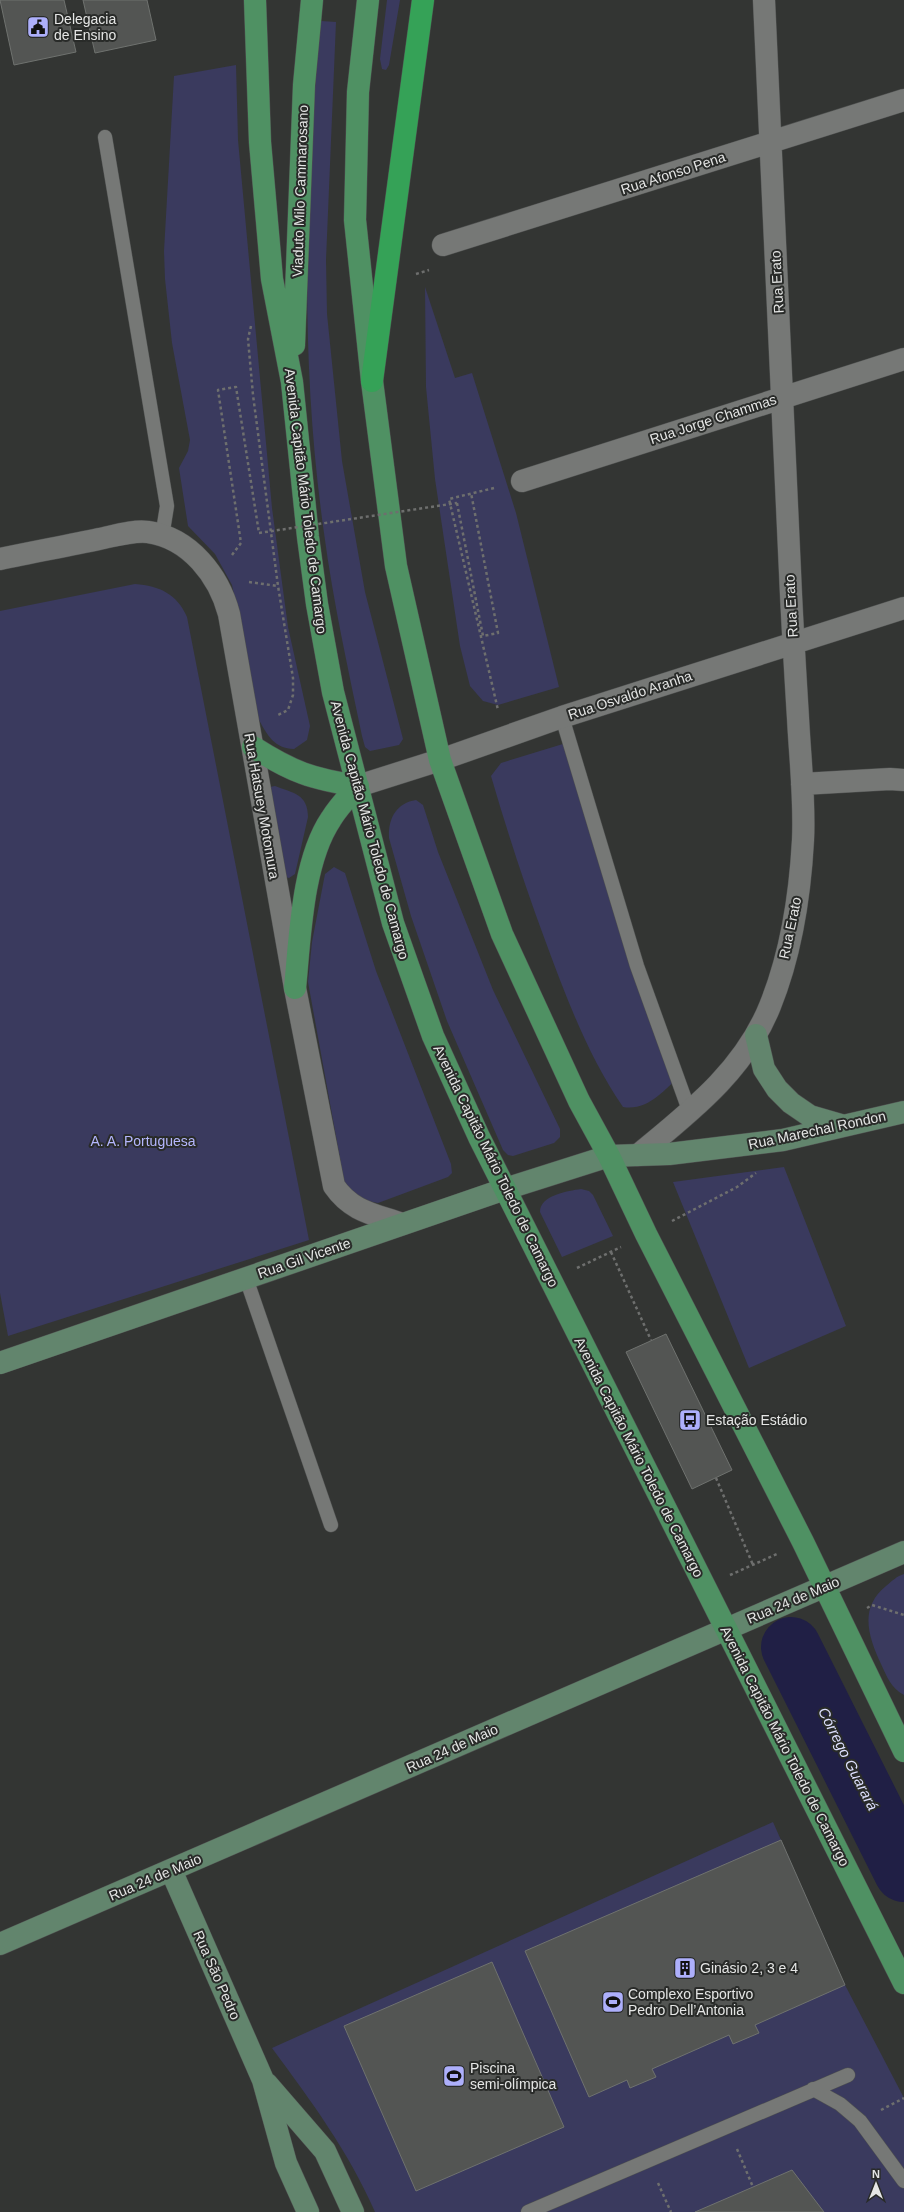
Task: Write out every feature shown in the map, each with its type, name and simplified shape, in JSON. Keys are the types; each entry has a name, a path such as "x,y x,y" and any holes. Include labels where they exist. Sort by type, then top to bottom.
{"highway":[{"path":"372,381 423,0"}],"main road":[{"name":"Avenida Capitão Mário Toledo de Camargo","path":"255,0 260,142 272,279 292,382 308,537 317,604 333,692 393,923 412,981 433,1036 479,1137 904,1983"},
{"name":"Viaduto Milo Cammarosano","path":"292,382 304,85 312,0"},
{"path":"368,0 358,92 355,220 372,381 396,566 440,760 502,934 579,1102 609,1156 649,1242 899,1728 904,1751"},
{"path":"252,748 282,766 300,774 326,781 358,786"},
{"path":"295,988 301,918 311,867 330,820 358,786"}],"street":[{"name":"Rua Erato","path":"638,1155 690,1113 737,1063 756,1035 770,1006 789,946 798,900 803,838 802,784 793,642 764,0"},
{"name":"Rua Afonso Pena","path":"443,245 904,100"},
{"name":"Rua Jorge Chammas","path":"522,481 782,397 904,360"},
{"name":"Rua Hatsuey Motomura","path":"0,558 119,535 147,532 162,536 191,552 204,564 224,596 230,614 247,721 295,988 334,1186 342,1198 352,1206 402,1224"},
{"name":"Rua Osvaldo Aranha","path":"358,786 440,760 562,717 793,642 904,608"},
{"path":"802,784 890,779 904,780"},
{"path":"756,1035 764,1069 777,1089 791,1103 810,1116 843,1125"},
{"name":"Rua Marechal Rondon","path":"609,1156 712,1150 767,1143 904,1112"},
{"name":"Rua Gil Vicente","path":"0,1363 402,1224 609,1156"},
{"name":"Rua 24 de Maio","path":"0,1944 904,1552"},
{"name":"Rua São Pedro","path":"170,1870 263,2080 286,2164 308,2212"},
{"name":"Rua São Pedro","path":"263,2080 325,2151 353,2212"}],"lane":[{"path":"105,137 167,506 162,536"},
{"path":"562,717 636,966 690,1113"},
{"path":"246,1278 332,1525"},
{"path":"528,2212 848,2075"},
{"path":"813,2089 840,2104 860,2121 904,2181"}],"path":[{"path":"385,284 449,263 443,245"},
{"path":"247,721 278,715 288,710 293,695 293,678 278,586 253,395 248,340 251,325"},
{"path":"241,543 218,390 236,387 259,533 457,503 483,636 498,633 471,493"},
{"path":"505,738 484,657 449,499 522,481"},
{"path":"611,1252 651,1340"},
{"path":"716,1478 753,1565"},
{"path":"704,1586 803,1542"},
{"path":"872,1605 904,1615"},
{"path":"727,2127 753,2187"},
{"path":"648,2160 671,2212"}],"green space":[{"path":"387,0 400,0 389,65 386,70 382,69 380,59"},
{"path":"321,21 336,22 326,260 327,314 342,461 365,592 403,739 399,745 370,751 365,747 362,736 332,584 316,469 311,405 307,277 308,213 315,85"},
{"path":"236,65 238,140 272,508 288,627 310,726 307,740 294,749 282,747 272,740 259,720 232,585 215,554 188,526 179,468 188,451 190,440 172,343 165,279 164,251 174,76"},
{"path":"425,287 455,378 472,373 516,513 559,687 498,705 483,701 470,686 460,646 435,479 426,387"},
{"name":"A. A. Portuguesa","path":"135,584 160,589 167,593 178,602 187,617 309,1240 8,1336 0,1293 0,611"},
{"path":"576,740 641,965 681,1075 655,1098 640,1106 623,1107 610,1088 588,1047 553,961 530,899 491,776 501,763"},
{"path":"275,786 298,796 305,803 307,809 308,817 295,874 289,878 283,876 270,787"},
{"path":"416,800 423,805 438,852 493,990 560,1129 560,1137 554,1143 513,1156 508,1155 503,1150 447,1021 411,916 389,838 390,824 398,808"},
{"path":"334,867 345,873 376,971 451,1164 452,1173 448,1177 378,1203 357,1199 345,1186 308,982 312,942 325,874"},
{"path":"784,1167 846,1326 749,1368 673,1182"},
{"path":"581,1189 589,1191 593,1195 613,1236 562,1257 540,1212 541,1206 556,1195"},
{"path":"904,1574 904,1695 893,1686 885,1673 872,1643 868,1623 872,1604 878,1595 886,1586"},
{"name":"Complexo Esportivo Pedro Dell’Antonia","path":"773,1822 845,1985 904,2098 904,2212 375,2212 365,2190 328,2127 272,2048"}],"building":[{"name":"Delegacia de Ensino","path":"0,0 64,0 76,52 14,65"},
{"name":"Delegacia de Ensino","path":"83,0 147,0 156,40 95,53"},
{"path":"666,1334 732,1470 692,1489 626,1352"},
{"name":"Ginásio 2, 3 e 4","path":"781,1840 845,1985 755,2025 759,2033 733,2044 729,2035 652,2069 656,2077 630,2088 627,2080 589,2097 525,1951"},
{"name":"Piscina semi-olímpica","path":"492,1962 564,2127 416,2191 344,2026"},
{"path":"792,2170 824,2212 695,2212 753,2187"}],"waterway":[{"name":"Córrego Guarará","path":"791,1647 904,1872"}],"place":[{"name":"Delegacia de Ensino","path":"38,27"},
{"name":"Estação Estádio","path":"690,1420"},
{"name":"Ginásio 2, 3 e 4","path":"685,1968"},
{"name":"Complexo Esportivo Pedro Dell’Antonia","path":"613,2002"},
{"name":"Piscina semi-olímpica","path":"454,2076"}]}
